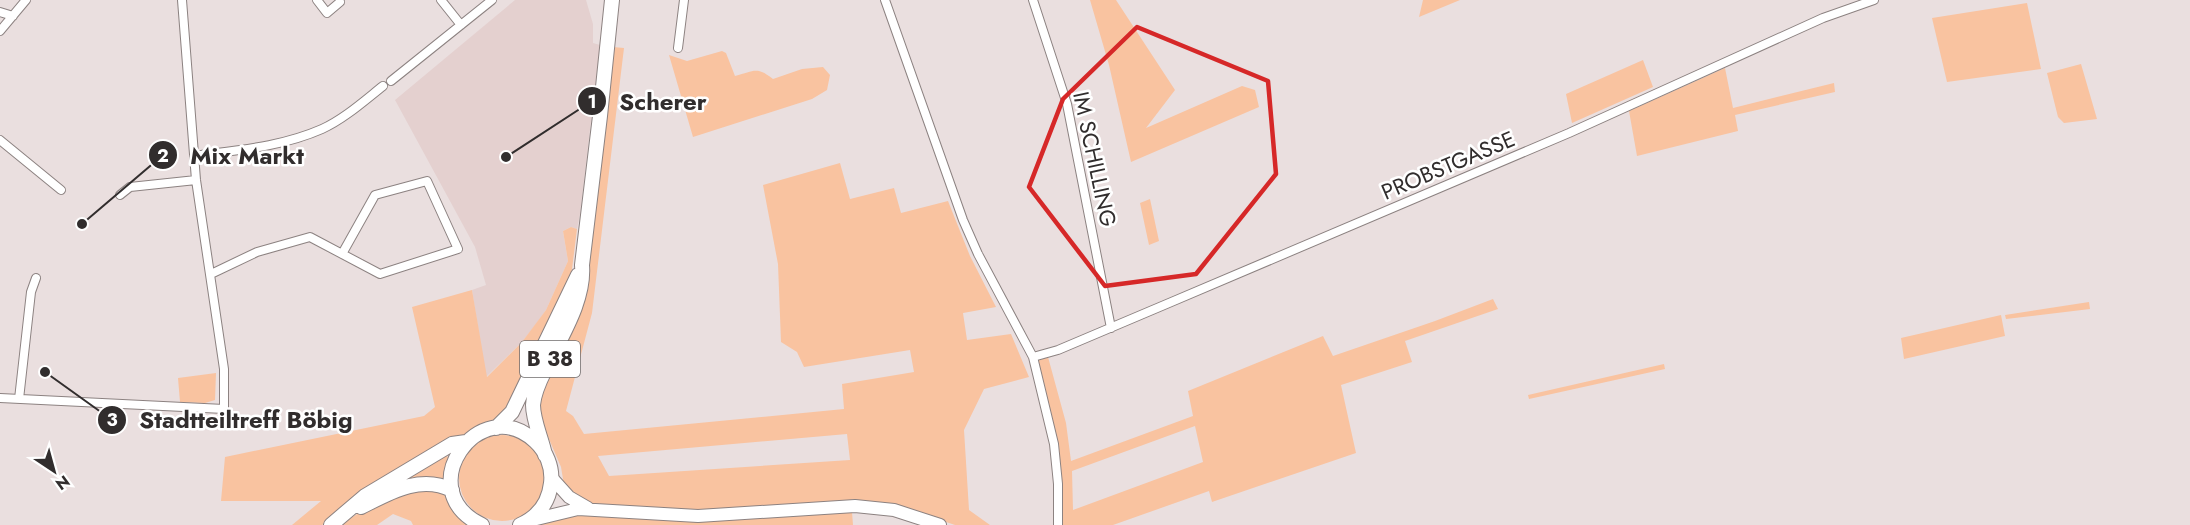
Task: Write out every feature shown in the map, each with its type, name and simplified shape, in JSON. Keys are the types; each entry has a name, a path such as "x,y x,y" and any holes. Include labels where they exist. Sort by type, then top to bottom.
{"main road":[{"name":"B 38","path":"545,455 534,411 534,399 580,292 582,282 612,0"},
{"name":"B 38","path":"496,428 512,412 582,265"},
{"path":"482,525 469,520 458,504 452,490 453,463 466,442 480,433 496,428 507,428 522,433 536,442 545,455 551,477 549,494 544,505 524,523"},
{"path":"334,523 365,496 452,444 466,442"},
{"path":"334,523 382,497 413,485 432,483 452,490"}],"street":[{"path":"0,31 26,0"},
{"path":"0,398 224,410 224,369 196,180 182,0"},
{"path":"317,0 327,13 340,2"},
{"path":"441,0 461,25"},
{"path":"194,156 271,146 323,128 344,116 387,84 492,0"},
{"path":"678,48 684,0"},
{"path":"885,0 963,220 978,254 1033,357 1053,444 1058,484 1058,525"},
{"name":"IM SCHILLING","path":"1033,0 1067,104 1111,328"},
{"name":"PROBSTGASSE","path":"1033,357 1058,350 1111,328 1569,133 1823,18 1874,0"},
{"path":"0,12 13,16"},
{"path":"0,140 61,190"},
{"path":"120,195 130,187 196,180"},
{"path":"210,274 257,252 310,237 342,254 380,274 458,249 427,181 375,195 342,254"},
{"path":"19,399 31,292 36,278"},
{"path":"551,477 569,497 589,509"},
{"path":"524,523 571,509 698,516 855,506 877,507 914,515 940,525"}],"highlighted area":[{"path":"1137,27 1268,81 1276,174 1196,274 1105,286 1029,187 1063,99"}],"shaded area":[{"path":"515,0 586,0 593,24 593,43 600,45 580,214 577,229 571,227 563,231 568,261 546,310 522,342 486,377 472,290 486,285 475,247 395,100"},
{"path":"1090,0 1116,0 1175,90 1146,128 1242,86 1255,90 1259,107 1131,162 1109,65"},
{"path":"1423,0 1460,0 1419,17"},
{"path":"2027,3 2041,69 1947,82 1932,18"},
{"path":"613,47 624,48 592,313 566,411 573,416 584,434 844,409 842,384 914,372 910,350 804,367 797,352 781,342 778,264 763,185 840,163 850,199 894,188 901,213 948,201 970,256 996,307 963,313 967,340 1011,334 1029,377 984,389 964,430 969,510 990,525 955,525 905,508 853,499 846,502 692,512 600,506 583,502 564,485 561,467 540,418 538,397 585,285","holes":["847,434 850,460 609,476 598,456"]},
{"path":"722,51 726,53 735,76 759,71 773,79 802,69 823,67 830,75 827,90 812,99 693,137 669,55 687,61"},
{"path":"1643,60 1653,87 1572,123 1566,94"},
{"path":"2081,64 2097,119 2064,123 2058,117 2047,73"},
{"path":"1725,68 1733,108 1834,83 1835,92 1735,115 1738,131 1637,156 1629,111"},
{"path":"1150,199 1159,241 1149,245 1140,203"},
{"path":"571,227 577,229 571,277 505,418 486,424 452,441 362,495 322,525 292,525 321,501 221,501 225,457 424,416 435,407 412,307 472,290 487,377 522,342 546,310 568,261 563,231"},
{"path":"1493,299 1498,309 1405,341 1412,362 1341,385 1356,453 1212,502 1209,491 1113,525 1062,525 1062,484 1057,443 1038,359 1048,357 1066,423 1071,461 1193,416 1188,391 1323,336 1333,356","holes":["1195,426 1203,462 1073,510 1072,471"]},
{"path":"2089,302 2090,309 2006,319 2005,315"},
{"path":"2001,315 2005,336 1904,359 1901,338"},
{"path":"1664,364 1665,369 1529,399 1528,395"},
{"path":"216,373 215,400 205,403 180,402 178,378"},
{"path":"502,435 519,438 538,454 542,461 545,478 542,495 526,514 519,518 502,521 485,518 466,502 462,495 459,478 462,461 478,442 485,438"},
{"path":"445,454 448,457 444,483 392,489 431,461"},
{"path":"430,486 447,495 468,525 413,525 411,521 393,514 377,525 340,525 373,504"},
{"path":"852,512 853,525 536,525 577,514 686,521 738,520"}],"place":[{"name":"Scherer","path":"506,157"},
{"name":"Mix Markt","path":"82,224"},
{"name":"Stadtteiltreff Böbig","path":"45,372"}]}
